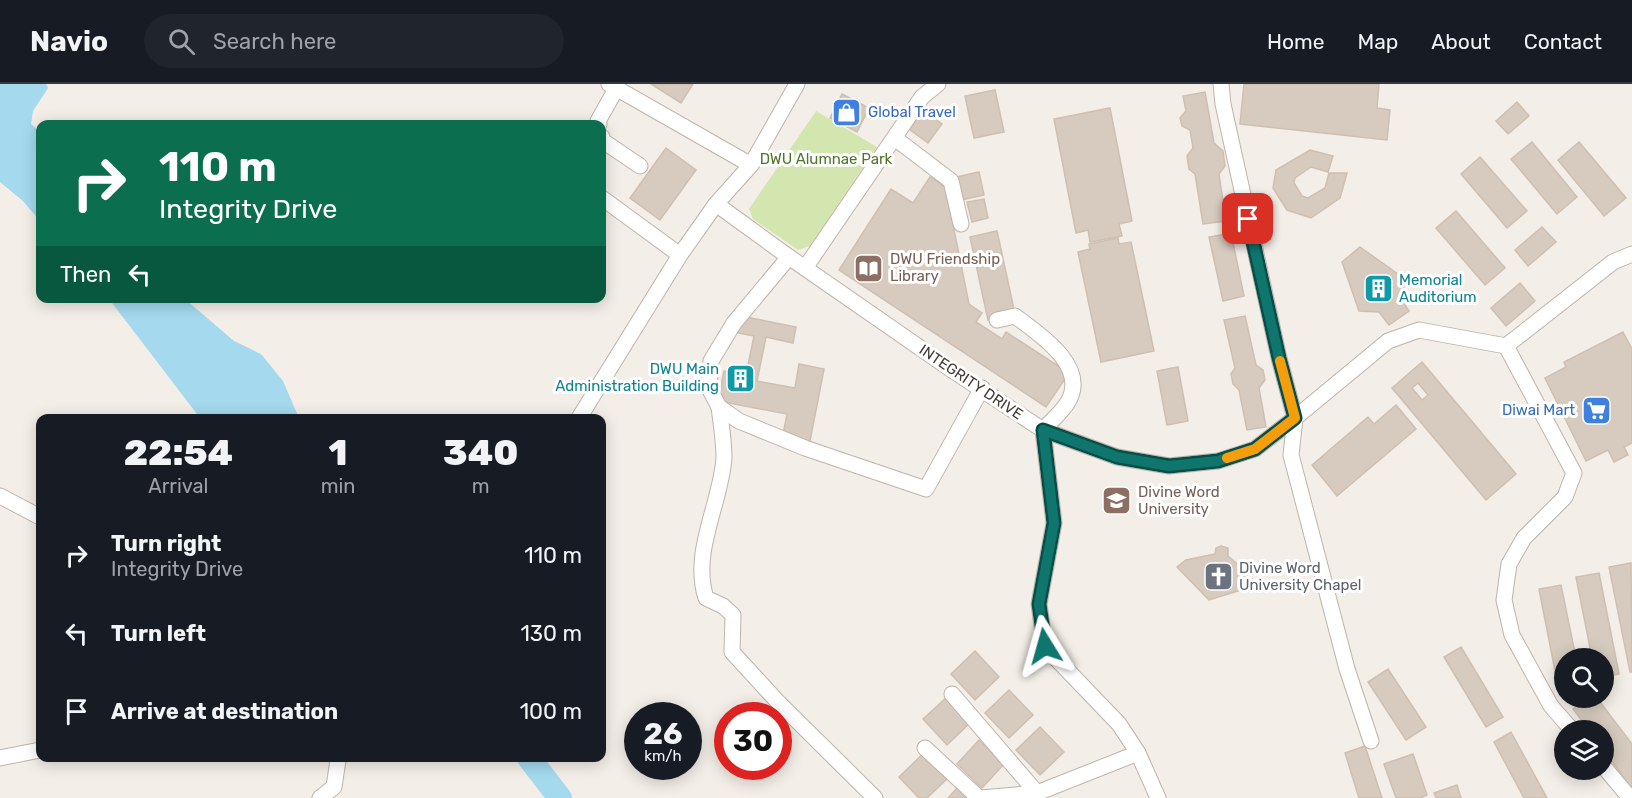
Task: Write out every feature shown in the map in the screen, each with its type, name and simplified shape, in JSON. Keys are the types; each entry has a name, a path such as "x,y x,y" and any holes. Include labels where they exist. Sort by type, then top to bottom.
{"street":[{"path":"581,414 680,255 716,204 751,165 797,84"},
{"path":"805,268 896,139 922,98 938,84"},
{"path":"1221,84 1223,104 1279,358 1295,418 1291,455 1347,669 1371,741"},
{"path":"598,120 613,86 751,165"},
{"path":"896,139 951,181 961,225"},
{"path":"606,143 640,166"},
{"path":"606,201 680,255"},
{"name":"INTEGRITY DRIVE","path":"716,204 952,370 1043,430 1117,457 1169,466 1218,461 1255,449 1388,340 1419,330 1506,345"},
{"path":"1563,720 1551,706 1512,635 1504,600 1509,564 1524,538 1565,497 1574,473 1506,345 1614,262 1632,254"},
{"path":"789,257 734,323 711,361 709,388 719,407 724,457 718,492 705,534 702,586 706,598 723,606 733,615 732,652 777,701 875,798"},
{"path":"997,320 1015,316 1054,346 1072,374 1072,390 1067,402 1043,430 1054,523 1039,604 1045,646 1119,724 1138,753 1158,798"},
{"path":"719,407 739,421 794,443 926,489 982,388"},
{"path":"0,496 36,515"},
{"path":"952,694 1037,793"},
{"path":"925,748 980,798 1037,793 1138,753"},
{"path":"0,758 36,751"},
{"path":"320,798 334,787 338,762"},
{"path":"1614,779 1630,798"}],"green space":[{"name":"DWU Alumnae Park","path":"816,111 877,147 810,246 798,250 753,219 749,209"}],"water":[{"path":"0,84 46,84 48,88 33,111 31,124 36,128 36,216 23,201 0,182"},
{"path":"112,303 190,303 234,341 261,354 283,381 297,414 197,414"}],"building":[{"path":"651,84 693,84 681,103"},
{"path":"1244,84 1379,84 1377,108 1390,110 1387,140 1240,124"},
{"path":"995,90 1004,132 974,138 965,96"},
{"path":"1205,92 1214,143 1223,151 1225,166 1219,174 1226,221 1203,224 1195,174 1189,169 1187,156 1193,148 1190,130 1182,126 1180,118 1186,111 1183,96"},
{"path":"842,94 869,108 857,132 830,118"},
{"path":"1517,102 1529,116 1508,134 1496,121"},
{"path":"1110,108 1132,221 1119,224 1122,236 1090,242 1088,230 1076,233 1054,119"},
{"path":"923,110 942,124 928,143 909,129"},
{"path":"1532,142 1577,197 1557,214 1511,159"},
{"path":"1579,142 1626,198 1604,216 1558,160"},
{"path":"666,148 696,170 660,220 630,198"},
{"path":"1310,150 1333,156 1328,172 1311,167 1295,178 1294,183 1302,196 1308,198 1325,188 1329,173 1347,173 1340,198 1311,218 1287,210 1273,188 1276,170"},
{"path":"1480,157 1527,211 1507,228 1461,174"},
{"path":"979,172 984,195 961,200 956,177"},
{"path":"930,177 953,192 948,200 969,304 982,313 976,322 1002,339 1006,332 1069,373 1046,407 839,270 891,189 913,203"},
{"path":"984,199 988,218 972,222 967,202"},
{"path":"1456,211 1505,268 1485,285 1436,228"},
{"path":"1542,227 1556,242 1528,266 1515,250"},
{"path":"997,231 1015,314 988,320 970,237"},
{"path":"1231,233 1244,296 1223,301 1209,237"},
{"path":"1118,238 1119,244 1131,242 1154,351 1101,362 1078,252 1090,249 1089,244"},
{"name":"Memorial Auditorium","path":"1360,247 1405,279 1402,300 1409,311 1389,325 1379,312 1359,311 1342,262"},
{"path":"1520,283 1535,301 1506,326 1491,308"},
{"name":"DWU Main Administration Building","path":"741,316 796,327 793,343 766,337 757,381 795,388 799,364 824,369 810,441 783,435 787,414 718,401 724,371 746,375 754,336 738,333"},
{"path":"1245,316 1256,365 1263,370 1265,380 1259,388 1266,427 1247,430 1239,390 1233,384 1231,374 1235,368 1224,320"},
{"name":"Diwai Mart","path":"1623,332 1632,349 1632,443 1624,447 1628,455 1614,462 1608,450 1586,461 1545,378 1566,367 1564,362"},
{"path":"1422,362 1516,474 1486,500 1392,388","holes":["1418,383 1428,395 1422,400 1412,388"]},
{"path":"1178,367 1188,421 1167,425 1157,371"},
{"path":"1396,405 1416,429 1337,496 1312,465 1368,417 1374,424"},
{"name":"Divine Word University Chapel","path":"1221,546 1228,548 1228,556 1242,568 1254,586 1209,600 1177,567 1186,560 1215,554 1216,548"},
{"path":"1631,563 1632,672 1630,672 1609,567"},
{"path":"1599,573 1614,648 1590,648 1576,577"},
{"path":"1561,585 1574,648 1554,648 1554,666 1539,589"},
{"path":"1461,647 1503,717 1486,727 1444,657"},
{"path":"1614,649 1619,674 1614,675"},
{"path":"975,651 999,677 975,700 951,674"},
{"path":"1388,669 1426,727 1406,740 1368,682"},
{"path":"1009,690 1033,715 1009,738 985,713"},
{"path":"947,697 971,722 947,745 923,719"},
{"path":"1605,708 1614,720 1581,720 1573,709"},
{"path":"1614,720 1632,744 1632,789 1614,764"},
{"path":"1040,727 1064,752 1040,775 1016,750"},
{"path":"1511,732 1547,798 1524,798 1494,742"},
{"path":"979,740 1004,764 982,788 957,764"},
{"path":"1365,746 1382,798 1359,798 1345,753"},
{"path":"923,754 947,779 927,798 919,798 899,777"},
{"path":"1413,754 1427,795 1420,798 1396,798 1384,764"},
{"path":"1457,785 1461,798 1436,798 1434,793"},
{"path":"957,788 967,798 948,798"}],"waterway":[{"path":"532,762 560,798"}],"slow traffic":[{"path":"1227,458 1255,449 1295,418 1280,361"}],"place":[{"name":"Global Travel","path":"847,112"},
{"name":"DWU Friendship Library","path":"869,268"},
{"name":"Memorial Auditorium","path":"1378,289"},
{"name":"DWU Main Administration Building","path":"740,378"},
{"name":"Diwai Mart","path":"1596,410"},
{"name":"Divine Word University","path":"1117,501"},
{"name":"Divine Word University Chapel","path":"1218,577"}],"route":[{"path":"1045,646 1039,604 1054,523 1043,430 1117,457 1169,466 1218,461 1255,449 1295,418 1248,219"}]}
